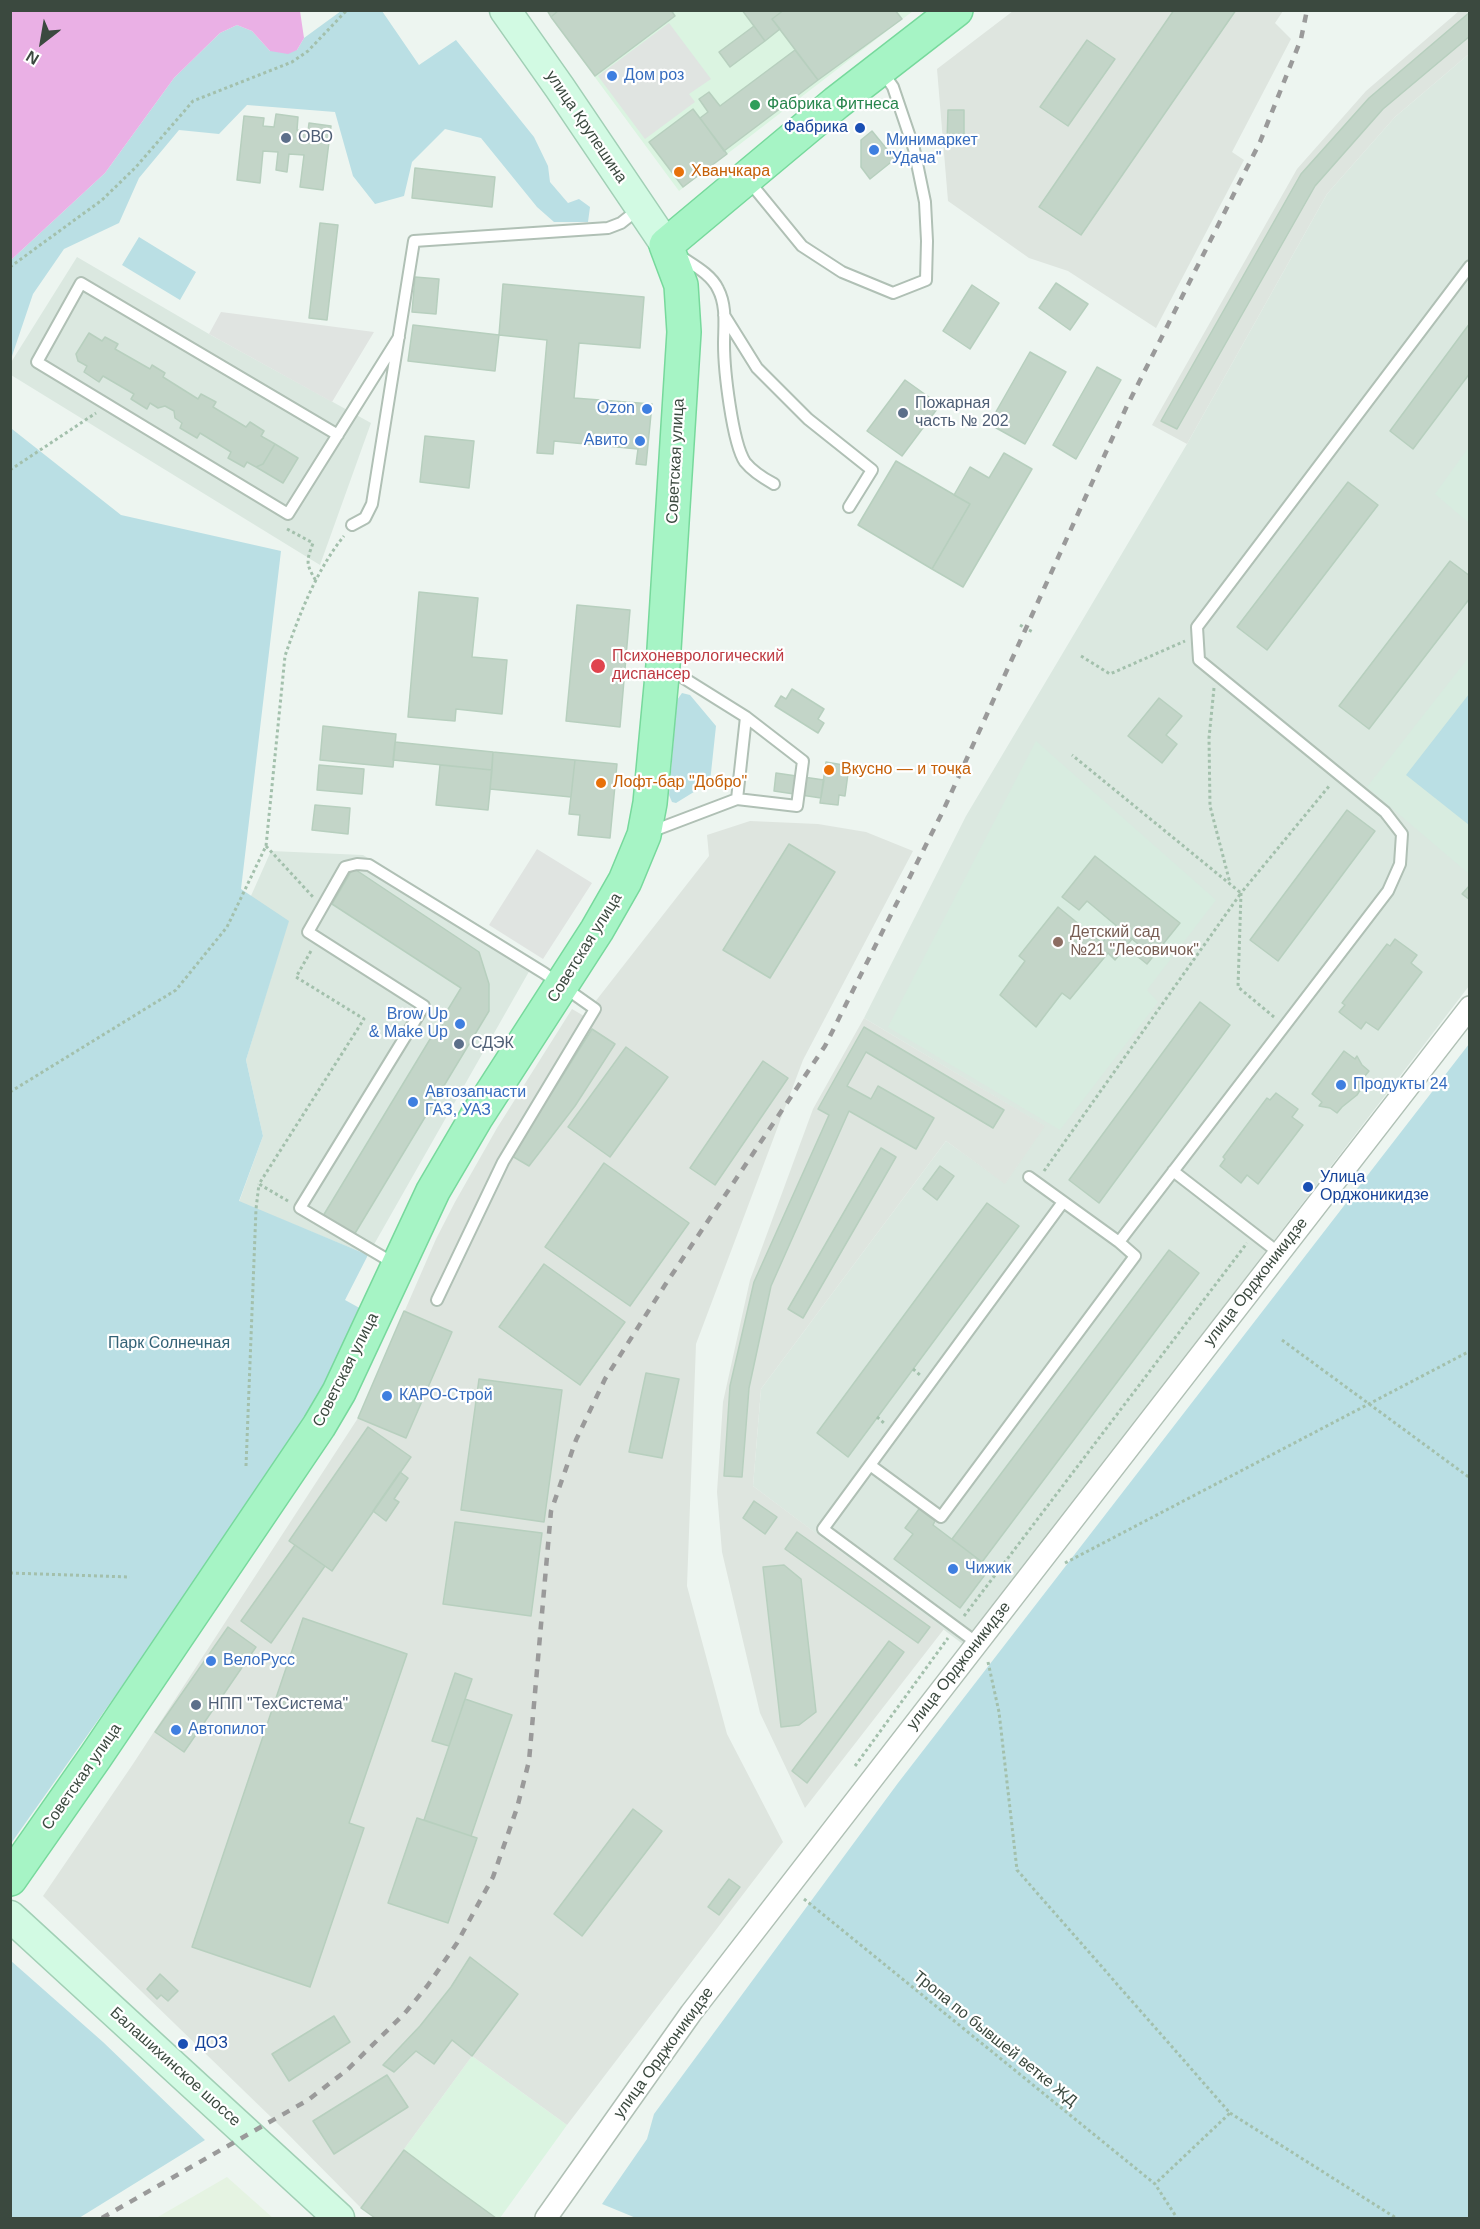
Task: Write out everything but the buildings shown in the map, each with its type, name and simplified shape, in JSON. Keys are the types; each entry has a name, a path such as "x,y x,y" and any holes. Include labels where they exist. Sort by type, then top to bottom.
{"main road":[{"name":"улица Крупешина","path":"505,10 666,245"},
{"path":"666,245 956,10"},
{"name":"Советская улица","path":"10,1879 319,1426 339,1392 433,1191 449,1162 626,881 644,835 650,803 663,665 684,332 681,285 666,245"},
{"name":"Балашихинское шоссе","path":"10,1916 339,2218"}],"street":[{"name":"улица Орджоникидзе","path":"546,2218 691,2013 1470,1008"}],"lane":[{"path":"746,178 802,246 842,272 893,292 926,280 925,202 914,149 893,87 881,69"},
{"path":"352,525 365,518 372,504 414,241 608,228 621,223 640,208"},
{"path":"666,245 711,278 718,287 724,315 725,368 739,449 751,469 774,484"},
{"path":"1119,1242 1388,891 1400,864 1402,834 1385,812 1198,660 1197,627 1470,266"},
{"path":"338,435 81,283 37,362 288,514 338,435 399,337"},
{"path":"724,315 757,368 808,419 872,470 849,507"},
{"path":"644,835 736,799 797,806 803,762 746,717 663,665"},
{"path":"736,799 746,717"},
{"path":"398,1265 300,1208 424,1006 308,932 345,867 357,864 369,865 562,985 595,1009 503,1162 437,1300"},
{"path":"1173,1171 1279,1254"},
{"path":"870,1465 941,1518 1135,1256 1032,1180"},
{"path":"980,1639 956,1627 823,1529 1063,1202"}],"path":[{"path":"10,267 102,200 136,167 193,101 292,62 308,51 347,10"},
{"path":"10,470 107,405"},
{"path":"288,514 281,525 313,543 307,559 308,568 316,581"},
{"path":"10,1092 176,990 227,927 266,846 285,656 294,629 316,581 352,525"},
{"path":"1081,657 1110,674 1197,635"},
{"path":"1215,673 1209,738 1210,806 1231,885"},
{"path":"1072,755 1241,893"},
{"path":"1032,1180 1241,893 1339,774"},
{"path":"266,846 322,907"},
{"path":"1241,893 1238,987 1284,1025"},
{"path":"246,1467 259,1184 364,1019 296,977 318,939"},
{"path":"259,1184 300,1208"},
{"path":"854,1768 956,1627 1254,1234"},
{"path":"1282,1340 1470,1478"},
{"path":"1055,1568 1470,1351"},
{"path":"10,1573 130,1577"},
{"path":"980,1639 999,1712 1017,1870 1230,2113 1396,2218"},
{"name":"Тропа по бывшей ветке ЖД","path":"788,1887 1155,2184 1177,2218"},
{"path":"1155,2184 1230,2113"}],"shaded area":[{"path":"11,10 300,11 304,38 297,50 288,54 270,51 252,31 237,25 220,33 174,78 105,173 11,260"},
{"name":"Фабрика","path":"546,11 913,11 679,191"},
{"path":"1013,11 1283,11 1275,23 1291,39 1232,152 1244,160 1156,328 1068,271 1029,258 948,201 937,69"},
{"path":"1459,11 1469,11 1469,54 1395,117 1327,194 1187,444 1152,425 1297,169 1366,91"},
{"path":"669,23 711,79 689,94 695,102 645,139 598,76"},
{"path":"1469,54 1469,986 964,1645 753,1486 761,1389 946,1141 1005,1183 1044,1126 864,1018 966,816 1187,444 1327,194 1395,117"},
{"path":"77,257 209,334 371,423 320,565 11,375 10,364"},
{"path":"221,312 374,332 332,402 209,334"},
{"path":"1469,447 1469,523 1435,494"},
{"path":"1469,657 1470,872 1468,873 1367,787"},
{"name":"Детский сад №21 \"Лесовичок\"","path":"1036,741 1216,900 1147,990 1158,1002 1060,1130 888,1027"},
{"path":"750,821 818,824 866,832 913,851 803,1060 696,1344 687,1586 727,1734 783,1842 567,2125 472,2056 361,2208 274,2120 43,1896 133,1764 358,1418 436,1239 455,1202 497,1128 572,1009 584,1016 709,856 707,835"},
{"path":"537,849 592,883 543,959 489,925"},
{"path":"271,851 363,855 535,961 368,1255 239,1202 263,1136 246,1060 288,921 246,907"},
{"path":"864,1018 1045,1126 1005,1184 946,1141 761,1389 753,1486 944,1629 805,1808 760,1713 722,1552 717,1492 723,1402 750,1280 813,1109"},
{"path":"472,2056 567,2125 500,2218 375,2218 361,2208"},
{"path":"227,2177 273,2218 156,2218"}],"green space":[{"path":"341,11 382,11 419,65 456,40 534,137 548,166 550,182 568,203 579,199 590,207 588,222 554,222 537,207 481,138 445,129 412,162 404,196 375,204 353,176 335,112 247,105 219,134 179,130 139,178 119,223 64,249 33,294 11,359 11,260 105,173 174,78 220,33 237,25 252,31 270,51 297,50 304,38"},
{"path":"139,237 196,272 180,300 122,265"},
{"name":"Парк Солнечная","path":"10,412 12,429 121,515 281,551 241,889 289,921 246,1060 263,1136 239,1201 368,1255 345,1300 365,1311 300,1434 12,1842 10,1840"},
{"path":"682,693 690,695 716,726 710,782 676,803 672,802 669,795 677,700"},
{"path":"1469,694 1469,825 1406,775"},
{"path":"1469,1044 1469,2218 636,2218 602,2204 647,2139 654,2114 898,1783"},
{"path":"10,1960 103,2042 205,2140 79,2218 11,2218"}],"railway":[{"path":"102,2218 308,2100 347,2070 405,2013 457,1943 493,1877 517,1808 529,1761 551,1511 576,1440 605,1379 825,1046 943,811 1126,408 1260,142 1301,39 1307,10"}],"place":[{"name":"Дом роз","path":"612,76"},
{"name":"Фабрика Фитнеса","path":"755,105"},
{"name":"Фабрика","path":"860,128"},
{"name":"ОВО","path":"286,138"},
{"name":"Минимаркет \"Удача\"","path":"874,150"},
{"name":"Хванчкара","path":"679,172"},
{"name":"Ozon","path":"647,409"},
{"name":"Пожарная часть № 202","path":"903,413"},
{"name":"Авито","path":"640,441"},
{"name":"Психоневрологический диспансер","path":"598,666"},
{"name":"Вкусно — и точка","path":"829,770"},
{"name":"Лофт-бар \"Добро\"","path":"601,783"},
{"name":"Детский сад №21 \"Лесовичок\"","path":"1058,942"},
{"name":"Brow Up & Make Up","path":"460,1024"},
{"name":"СДЭК","path":"459,1044"},
{"name":"Продукты 24","path":"1341,1085"},
{"name":"Автозапчасти ГАЗ, УАЗ","path":"413,1102"},
{"name":"Улица Орджоникидзе","path":"1308,1187"},
{"name":"КАРО-Строй","path":"387,1396"},
{"name":"Чижик","path":"953,1569"},
{"name":"ВелоРусс","path":"211,1661"},
{"name":"НПП \"ТехСистема\"","path":"196,1705"},
{"name":"Автопилот","path":"176,1730"},
{"name":"ДОЗ","path":"183,2044"}]}
